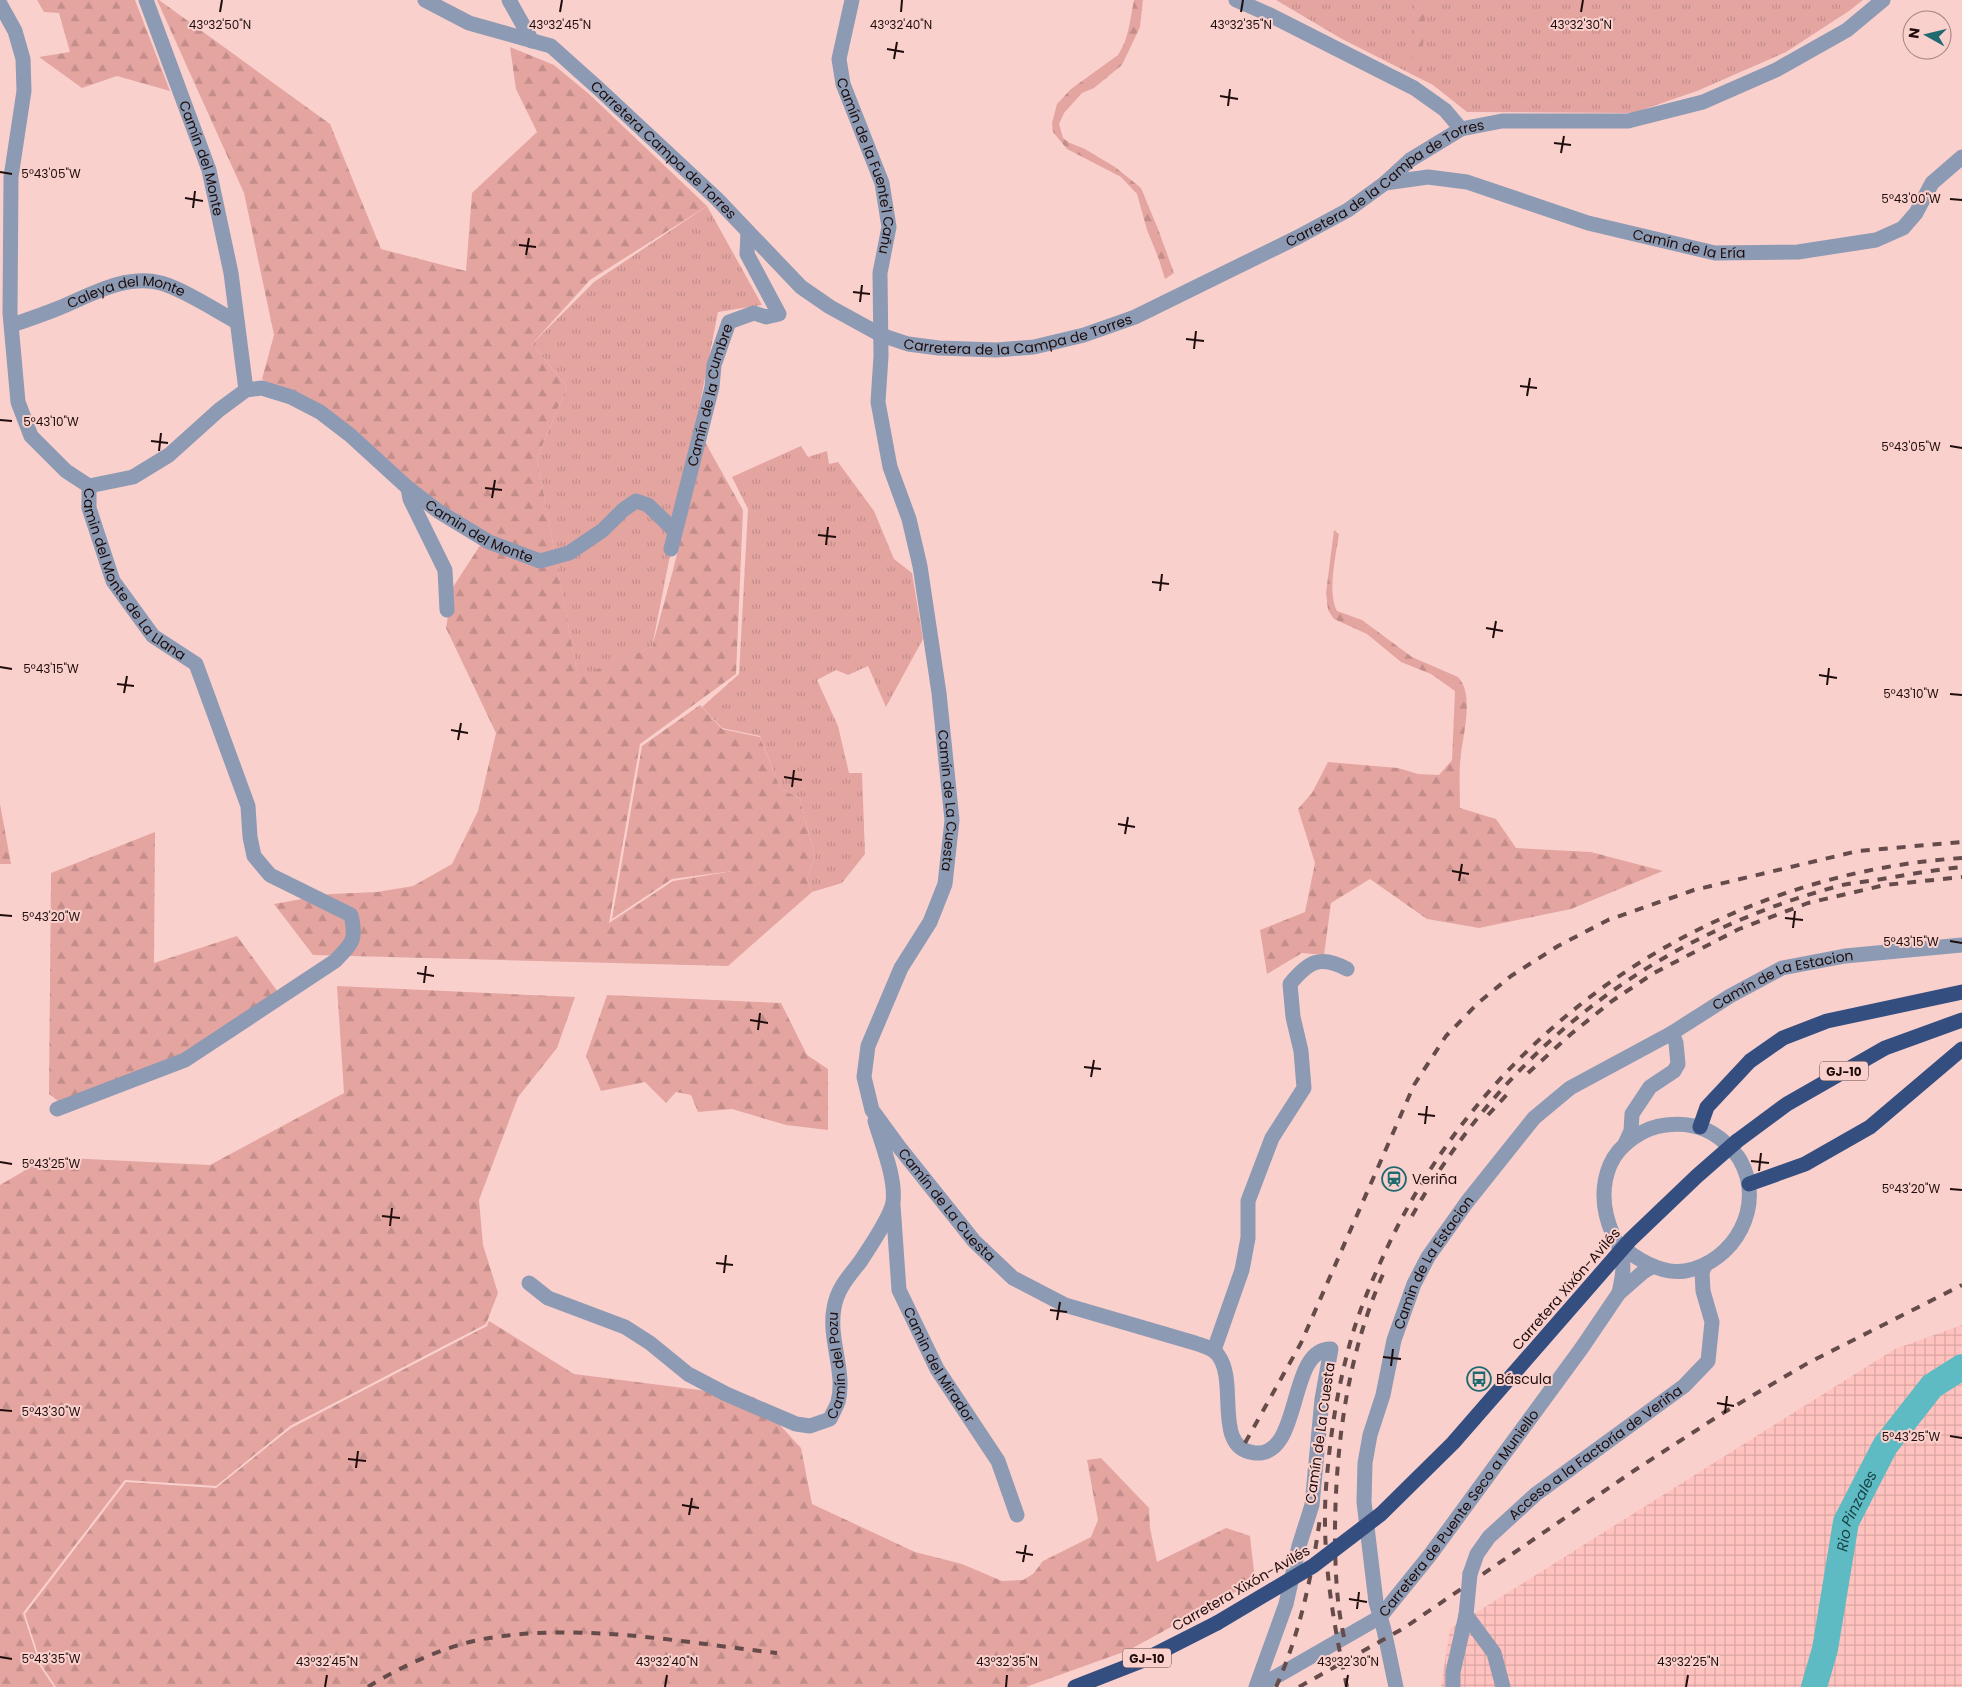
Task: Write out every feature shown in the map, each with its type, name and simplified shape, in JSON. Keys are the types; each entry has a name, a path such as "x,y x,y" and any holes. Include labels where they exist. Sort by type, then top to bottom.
{"highway":[{"path":"1700,1127 1707,1107 1750,1061 1783,1038 1827,1021 1962,992"},
{"name":"Carretera Xixón-Avilés","path":"1075,1687 1144,1660 1217,1623 1314,1566 1381,1514 1453,1443 1630,1240 1696,1176 1736,1141 1787,1104 1885,1048 1962,1020"},
{"path":"1749,1184 1805,1164 1870,1127 1962,1050"}],"street":[{"name":"Camín del Monte","path":"146,0 209,170 231,274 246,390"},
{"name":"Carretera Campa de Torres","path":"425,0 469,23 550,46 717,199 801,287 830,307 881,335"},
{"path":"508,0 532,41"},
{"name":"Camín de la Fuente'l Cañu","path":"852,0 839,59 843,84 882,183 889,227 880,273 881,335"},
{"path":"1236,0 1268,14 1414,88 1445,110 1461,129"},
{"name":"Carretera de la Campa de Torres","path":"881,335 908,344 939,348 996,350 1034,347 1084,336 1135,317 1298,237 1348,210 1385,183 1410,160 1461,129 1502,121 1628,122 1703,102 1776,70 1840,34 1883,0"},
{"name":"Camin del Monte de La Llana","path":"0,4 15,31 23,59 24,91 11,177 10,313 18,402 31,436 66,471 89,486 89,508 113,581 153,636 196,664 248,806 250,837 254,856 270,875 351,915 355,932 350,945 335,961 185,1060 56,1109"},
{"name":"Camín de la Ería","path":"1385,183 1428,177 1466,182 1588,223 1714,254 1798,252 1876,240 1903,228 1916,213 1932,183 1962,157"},
{"name":"Camín de la Cumbre","path":"671,550 712,387 714,365 729,322 754,313 766,317 779,314 747,254 748,232"},
{"name":"Caleya del Monte","path":"12,325 102,289 140,280 161,283 173,288 237,322"},
{"name":"Camín de La Cuesta","path":"881,335 878,402 890,467 910,519 920,566 939,693 952,820 945,884 930,922 901,968 868,1046 864,1077 872,1110 974,1242 1013,1278 1066,1305 1214,1350 1223,1362 1227,1380 1231,1436 1237,1446 1253,1453 1261,1453 1268,1451 1275,1445 1283,1434 1311,1359 1324,1349 1332,1349 1322,1399 1312,1505 1299,1546 1286,1604 1257,1687"},
{"path":"89,486 133,478 168,455 219,410 246,390 262,388 291,397 320,412 350,435 408,488 410,499 445,570 447,610"},
{"name":"Camin del Monte","path":"408,488 438,511 489,542 540,561 569,553 603,530 623,510 636,501 648,505 675,531"},
{"name":"Camín de La Estacion","path":"1672,1033 1730,996 1782,968 1845,956 1962,945"},
{"path":"1214,1350 1242,1270 1248,1238 1248,1200 1272,1138 1304,1088 1301,1051 1293,1017 1290,984 1299,973 1314,961 1334,962 1347,969"},
{"path":"1625,1144 1655,1126 1680,1123 1700,1127 1723,1139 1740,1160 1749,1184 1749,1209 1740,1233 1728,1250 1706,1264 1685,1271 1653,1266 1647,1264 1617,1243 1605,1213 1603,1188 1610,1164 1625,1144 1631,1131 1632,1114 1650,1087 1674,1071 1678,1064 1676,1043 1672,1033"},
{"name":"Camin de La Estacion","path":"1396,1687 1376,1602 1369,1559 1364,1502 1365,1463 1370,1435 1382,1396 1394,1340 1414,1284 1428,1257 1467,1202 1534,1118 1570,1088 1672,1033"},
{"path":"1640,1102 1646,1120 1655,1126"},
{"path":"872,1110 892,1180 893,1203"},
{"name":"Camín del Pozu","path":"529,1283 548,1298 625,1327 650,1343 688,1374 726,1394 796,1424 810,1426 830,1419 838,1402 839,1388 833,1334 834,1307 844,1282 860,1261 893,1203"},
{"name":"Camin del Mirador","path":"893,1203 899,1290 937,1369 998,1461 1017,1515"},
{"name":"Carretera de Puente Seco a Muniello","path":"1617,1243 1621,1250 1624,1271 1619,1293"},
{"name":"Acceso a la Factoría de Veriña","path":"1453,1687 1454,1672 1466,1615 1470,1574 1477,1554 1488,1537 1536,1494 1684,1386 1708,1361 1712,1322 1703,1291 1702,1272 1706,1264"},
{"name":"Carretera de Puente Seco a Muniello","path":"1257,1687 1380,1617 1430,1555 1581,1349 1619,1293 1643,1272 1653,1266"},
{"name":"Acceso a la Factoría de Veriña","path":"1685,1271 1703,1291"},
{"path":"1466,1615 1494,1653 1503,1687"}],"shaded area":[{"path":"1962,1325 1962,1687 1441,1687 1450,1629 1895,1349"}],"green space":[{"path":"37,0 135,0 170,91 117,76 82,88 39,57 70,52 59,13 44,12"},
{"path":"157,0 330,124 381,249 466,271 472,193 537,132 516,89 510,47 554,65 589,94 707,206 590,280 532,344 567,387 537,458 578,677 652,647 705,442 743,510 736,674 640,744 609,923 673,881 733,871 672,879 612,919 642,746 700,705 722,729 760,737 780,788 800,799 815,857 807,879 812,892 728,966 313,955 274,904 330,894 377,892 413,886 452,864 478,811 496,733 446,628 453,587 481,544 343,430 262,379 274,335 244,193"},
{"path":"1134,0 1143,0 1140,27 1122,65 1094,88 1082,93 1064,113 1059,124 1063,138 1115,167 1141,188 1174,273 1165,279 1147,230 1137,194 1121,177 1067,149 1053,132 1052,123 1057,104 1071,89 1118,55 1122,49 1127,36"},
{"path":"1276,0 1863,0 1786,52 1697,91 1633,113 1467,112 1433,85 1342,39"},
{"path":"1414,0 1426,0 1421,78 1411,74"},
{"path":"707,206 762,305 718,312 652,647 578,678 537,458 567,387 532,344 594,282"},
{"path":"801,446 808,457 827,451 829,464 838,462 874,511 894,559 912,573 923,639 886,707 868,666 848,675 836,670 817,680 838,726 849,773 862,773 865,854 842,883 812,892 807,879 815,857 800,799 780,788 760,736 722,728 702,707 739,674 748,509 732,477"},
{"path":"1334,530 1339,534 1332,584 1337,611 1362,620 1412,657 1458,677 1463,685 1467,707 1460,764 1460,808 1496,819 1516,848 1591,852 1663,871 1571,909 1479,928 1427,919 1370,879 1331,903 1324,955 1302,953 1267,974 1260,930 1305,912 1315,863 1298,809 1312,793 1328,762 1398,768 1418,774 1439,775 1452,760 1455,691 1431,674 1401,662 1367,634 1334,619 1328,610 1326,593"},
{"path":"0,804 11,864 0,864"},
{"path":"155,832 154,963 237,936 278,992 185,1058 66,1107 49,1094 51,873"},
{"path":"337,986 575,997 557,1048 518,1097 479,1200 483,1245 498,1293 486,1324 290,1426 216,1486 125,1480 23,1613 40,1666 54,1687 0,1687 0,1185 36,1164 67,1158 210,1165 344,1093"},
{"path":"607,995 781,1003 807,1055 828,1069 828,1130 786,1125 732,1109 698,1112 691,1095 676,1092 666,1103 645,1082 601,1091 586,1056"},
{"path":"489,1321 574,1374 754,1397 801,1448 812,1504 915,1552 962,1564 1002,1581 1023,1580 1033,1574 1043,1561 1091,1537 1098,1520 1087,1460 1101,1458 1149,1508 1150,1528 1157,1562 1226,1528 1250,1536 1255,1581 1129,1650 1026,1687 56,1687 42,1666 25,1614 126,1482 216,1488 291,1428 487,1326"}],"waterway":[{"name":"Rio Pinzales","path":"1814,1687 1825,1649 1846,1522 1885,1446 1932,1386 1962,1367"}],"railway":[{"path":"1245,1443 1301,1343 1414,1085 1446,1036 1478,1003 1511,976 1558,946 1608,920 1694,890 1858,851 1962,842"},
{"path":"1347,1687 1332,1608 1325,1529 1329,1458 1339,1387 1356,1324 1387,1248 1432,1167 1486,1094 1550,1030 1621,975 1699,929 1783,894 1871,870 1962,858"},
{"path":"1412,1216 1449,1156 1491,1102 1538,1052 1589,1008 1645,969 1705,936 1768,909 1835,887 1962,867"},
{"path":"1528,1073 1571,1034 1612,1001 1654,973 1739,929 1808,903 1885,885 1962,877"},
{"path":"1488,1115 1512,1089"},
{"path":"1344,1637 1338,1597 1335,1542 1336,1495 1341,1430 1346,1397 1361,1334 1384,1272"},
{"path":"1299,1687 1404,1628 1635,1470 1723,1413 1808,1363 1962,1285"},
{"path":"1276,1687 1292,1646 1304,1604 1320,1518"},
{"path":"368,1687 408,1665 439,1652 469,1642 519,1634 556,1632 630,1635 777,1653"}],"place":[{"name":"Veriña","path":"1394,1179"},
{"name":"Báscula","path":"1479,1379"}]}
